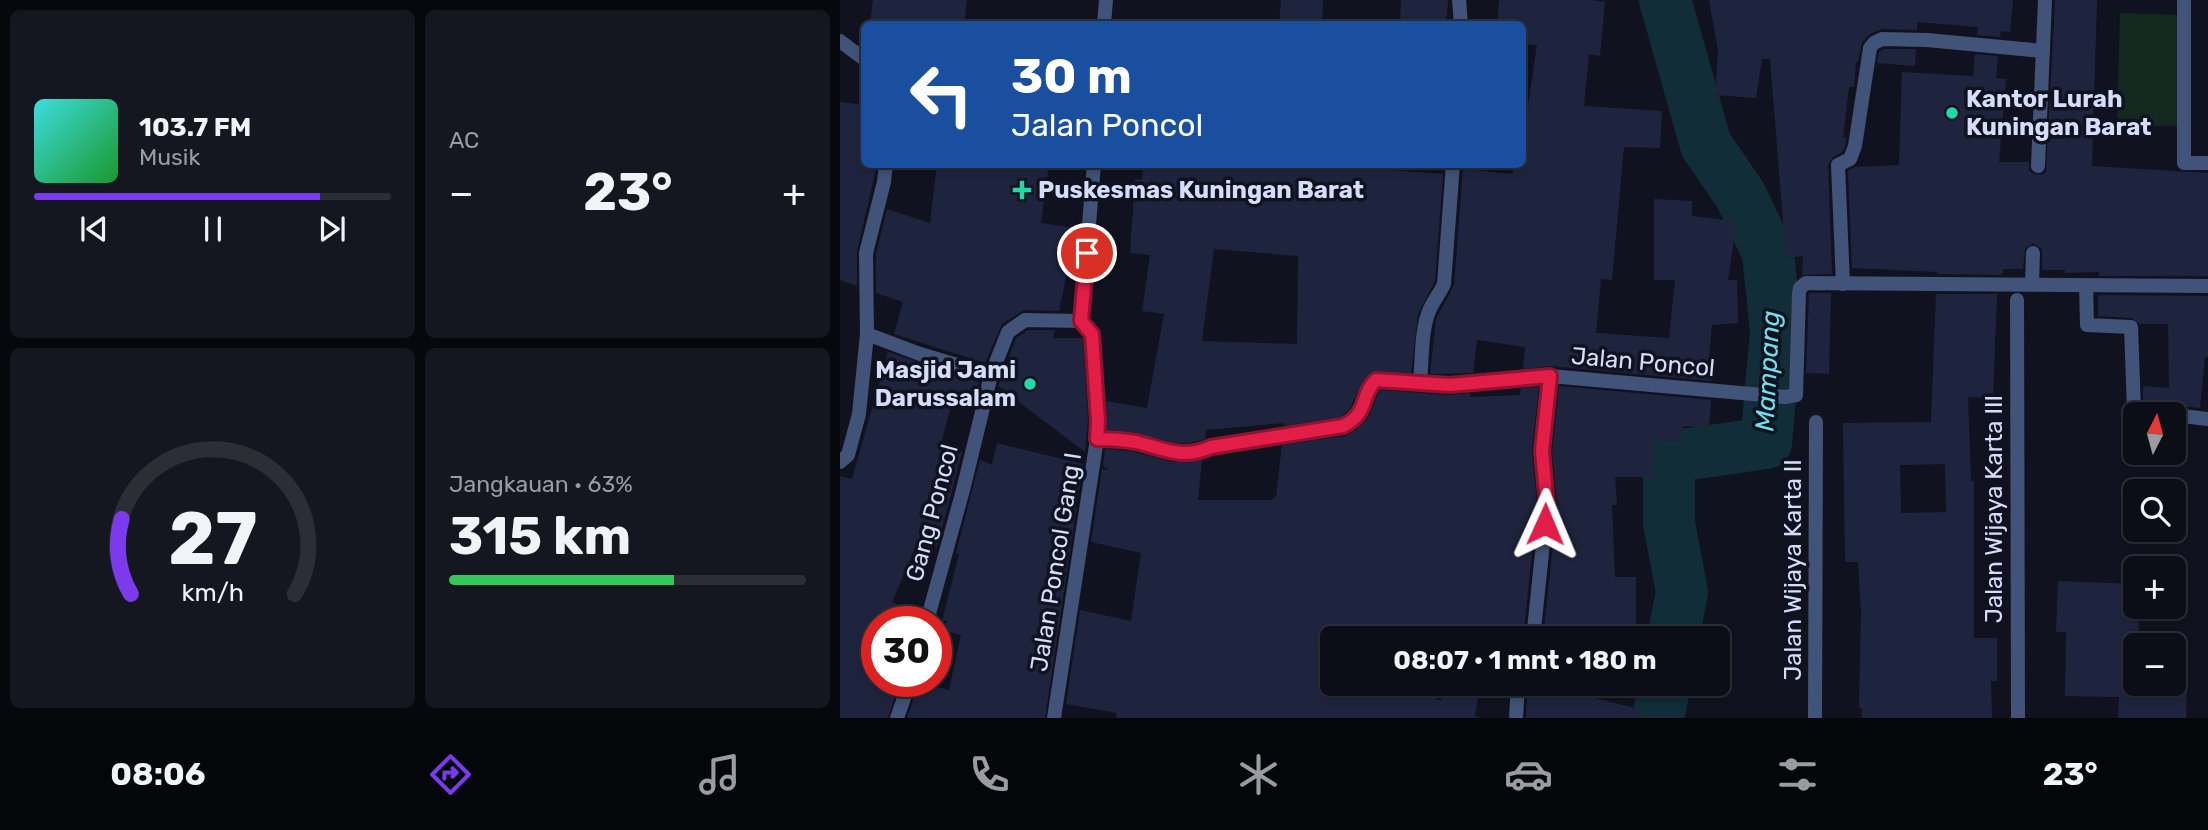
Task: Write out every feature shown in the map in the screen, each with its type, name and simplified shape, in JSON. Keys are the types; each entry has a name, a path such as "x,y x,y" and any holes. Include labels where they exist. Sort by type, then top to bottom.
{"street":[{"path":"1104,21 1106,0"},
{"path":"1459,0 1461,21"},
{"path":"2038,166 2045,0"},
{"path":"2184,0 2184,163 2208,163"},
{"path":"2043,51 1927,40 1882,39 1874,43 1866,65 1854,146 1850,159 1838,165 1843,284 2208,286"},
{"path":"840,41 861,57"},
{"path":"840,462 848,455 859,414 867,334 866,253 886,168"},
{"name":"Jalan Poncol Gang I","path":"1054,718 1097,439 1092,334 1081,321 1094,168"},
{"path":"1420,383 1426,319 1444,284 1452,168"},
{"path":"2032,284 2033,253"},
{"name":"Jalan Poncol","path":"1097,439 1134,442 1152,448 1192,454 1211,447 1343,426 1353,422 1360,414 1371,385 1376,380 1450,385 1550,376 1791,396 1800,288 1806,283 1843,284"},
{"path":"2086,285 2087,325 2131,327 2134,402"},
{"name":"Jalan Wijaya Karta III","path":"2017,300 2018,718"},
{"name":"Gang Poncol","path":"931,606 991,375 1008,332 1025,320 1081,321"},
{"path":"867,334 920,354 991,375"},
{"path":"1534,626 1547,505 1542,451 1550,376"},
{"path":"2186,417 2208,419"},
{"name":"Jalan Wijaya Karta II","path":"1815,718 1816,422"},
{"path":"1516,718 1517,696"},
{"path":"897,718 904,697"}],"green space":[{"path":"2120,13 2183,15 2180,126 2117,126"}],"building":[{"path":"873,0 967,0 964,21 870,21"},
{"path":"1281,0 1323,0 1322,21 1279,21"},
{"path":"1401,0 1448,0 1446,21 1400,21"},
{"path":"1499,0 1605,2 1600,56 1589,54 1584,106 1662,111 1660,148 1624,147 1612,280 1601,279 1596,333 1669,338 1675,280 1654,280 1654,199 1692,201 1692,216 1735,221 1728,280 1737,280 1738,323 1712,325 1708,369 1713,369 1712,381 1551,366 1523,369 1525,347 1477,340 1473,373 1430,374 1436,319 1454,285 1463,169 1513,174 1513,168 1526,168 1526,112 1537,45 1526,44 1526,21 1497,21"},
{"path":"1709,0 2013,0 2010,32 2001,31 2000,37 1977,35 1978,27 1917,22 1917,30 1882,29 1870,34 1862,42 1856,62 1854,87 1849,87 1843,137 1846,138 1846,144 1842,152 1833,157 1828,165 1832,274 1802,275 1803,256 1786,258 1770,59 1762,59 1756,98 1715,95 1718,50"},
{"path":"2055,0 2097,0 2092,166 2208,173 2208,276 2099,276 2099,272 2065,273 2065,270 2042,270 2042,249 2033,243 2025,249 2023,269 2003,269 2003,274 1998,275 1852,268 1848,171 1855,167 1899,165 1902,72 1973,76 1975,54 1998,56 1996,78 2006,79 1999,162 2029,162 2029,170 2033,174 2042,175 2046,172"},
{"path":"1884,49 1916,49 1915,66 1877,63 1879,52"},
{"path":"840,102 861,105 861,168 876,169 857,251 857,286 840,280"},
{"path":"937,168 1048,168 1041,223 1076,228 1059,311 1024,310 1002,324 985,363 894,334 903,302 876,293 876,254 887,209 930,223"},
{"path":"1143,168 1376,168 1443,174 1435,281 1418,314 1411,373 1372,371 1363,381 1349,410 1340,417 1284,426 1284,423 1206,430 1205,439 1190,443 1175,443 1133,432 1107,430 1106,401 1147,408 1164,314 1142,311 1150,255 1130,253 1135,179 1142,180","holes":["1214,249 1298,256 1297,344 1202,341"]},
{"path":"1809,293 1831,293 1829,374 1806,373"},
{"path":"1936,294 1997,294 1993,398 1968,397 1971,481 1974,481 1974,638 1997,638 1997,681 1991,681 1992,718 1862,718 1862,708 1859,708 1861,613 1858,562 1845,562 1843,423 1931,422","holes":["1945,464 1946,512 1901,513 1900,465"]},
{"path":"2098,295 2208,296 2208,357 2205,357 2200,408 2186,407 2186,402 2143,402 2143,386 2169,388 2168,324 2140,324 2132,318 2098,316"},
{"name":"Masjid Jami Darussalam","path":"1028,330 1055,330 1053,338 1083,338 1088,420 1085,452 998,386 1016,338"},
{"path":"888,352 979,382 973,407 952,402 941,443 962,452 937,547 918,541 892,602 902,606 861,606 861,697 895,697 888,718 840,718 840,476 852,479"},
{"path":"1559,386 1711,400 1709,428 1683,426 1682,442 1653,440 1653,477 1615,477 1617,505 1612,505 1615,577 1636,577 1636,626 1544,626 1557,506 1552,451"},
{"path":"1539,387 1532,450 1537,505 1524,626 1320,626 1320,696 1430,696 1441,701 1442,696 1479,696 1475,716 1480,718 1116,718 1117,713 1066,704 1080,610 1131,621 1141,553 1091,542 1102,469 1109,470 1103,466 1105,449 1130,451 1172,462 1202,460 1198,500 1273,500 1273,497 1276,497 1282,445 1345,436 1356,430 1369,416 1380,390 1448,395 1470,393 1470,397 1520,395 1521,388"},
{"path":"997,443 1083,464 1045,718 907,718 914,697 952,697 952,676 961,635 952,633 952,606 946,606 959,554 956,553 980,460 992,465"},
{"path":"2058,581 2123,584 2123,619 2139,619 2138,633 2123,633 2123,696 2186,696 2188,650 2186,718 2118,718 2119,697 2065,696 2066,632 2056,632"},
{"path":"1527,696 1586,696 1640,709 1639,718 1526,718"}],"waterway":[{"name":"Mampang","path":"1665,0 1706,145 1741,196 1768,253 1776,332 1766,443 1669,457 1669,523 1682,592 1675,626"},
{"name":"Mampang","path":"1658,718 1663,696"}],"place":[{"name":"Kantor Lurah Kuningan Barat","path":"1952,113"},
{"name":"Puskesmas Kuningan Barat","path":"1022,190"},
{"name":"Masjid Jami Darussalam","path":"1030,384"}],"route":[{"path":"1087,253 1081,321 1092,334 1097,439 1134,442 1181,454 1192,454 1211,447 1343,426 1353,422 1360,414 1371,385 1376,380 1450,385 1550,376 1542,451 1547,505 1545,524"}]}
